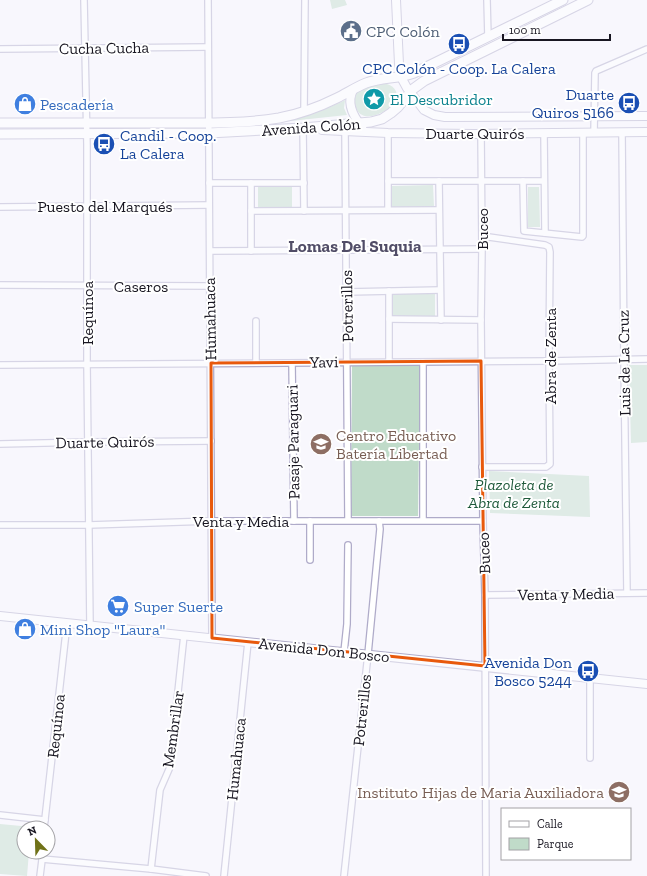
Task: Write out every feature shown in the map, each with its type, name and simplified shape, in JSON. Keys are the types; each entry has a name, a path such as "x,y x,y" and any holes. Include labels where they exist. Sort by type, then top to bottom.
{"main road":[{"path":"396,0 401,77"},
{"name":"Avenida Colón","path":"0,123 86,124 236,122 272,119 304,112 325,104 365,83 374,80 414,74 563,0"},
{"name":"Avenida Colón","path":"0,134 209,133 303,128 377,121 386,117 398,107 410,92 424,81 588,0"},
{"name":"Duarte Quirós","path":"401,77 424,110 428,113 439,116 647,116"},
{"path":"353,90 350,96 350,106 359,123 367,132"},
{"name":"Duarte Quirós","path":"303,128 388,133 544,134 647,132"},
{"name":"Avenida Don Bosco","path":"0,616 647,684"}],"street":[{"name":"Requínoa","path":"84,0 90,626"},
{"name":"Humahuaca","path":"208,0 212,638"},
{"path":"304,112 305,0"},
{"path":"487,0 488,37"},
{"name":"Cucha Cucha","path":"0,49 208,47"},
{"path":"594,133 596,71 647,48"},
{"path":"345,131 359,123"},
{"path":"303,128 304,211"},
{"name":"Potrerillos","path":"345,131 348,520"},
{"name":"Luis de La Cruz","path":"622,132 627,593"},
{"path":"388,133 388,210"},
{"path":"523,181 524,231 584,236 583,133"},
{"name":"Buceo","path":"481,134 481,362 485,595 486,876"},
{"path":"544,134 545,233"},
{"path":"388,181 544,181"},
{"path":"439,181 441,320"},
{"path":"209,183 304,183"},
{"path":"251,183 251,251"},
{"name":"Puesto del Marqués","path":"0,206 209,205"},
{"path":"251,211 439,210"},
{"name":"Abra de Zenta","path":"482,236 545,245 549,247 550,252 550,464 546,467 482,467"},
{"path":"210,251 482,249"},
{"name":"Caseros","path":"0,286 210,286"},
{"path":"347,292 440,290"},
{"path":"389,362 390,291"},
{"path":"389,319 481,320"},
{"path":"256,321 256,363"},
{"name":"Yavi","path":"0,365 481,362 647,359"},
{"path":"423,362 423,520"},
{"name":"Pasaje Paraguari","path":"292,363 294,521"},
{"name":"Duarte Quirós","path":"0,444 211,441"},
{"path":"310,520 310,560"},
{"name":"Venta y Media","path":"0,525 89,525 211,521 310,520 483,521"},
{"name":"Potrerillos","path":"344,876 368,654 380,529 379,520"},
{"path":"344,652 347,624 348,545"},
{"name":"Venta y Media","path":"485,595 647,593"},
{"name":"Requínoa","path":"45,820 67,623"},
{"name":"Membrillar","path":"151,869 160,790 170,767 184,635"},
{"name":"Humahuaca","path":"224,876 248,642"},
{"path":"590,678 590,758"},
{"path":"0,815 45,820"},
{"path":"40,876 42,860"},
{"path":"53,860 151,869 206,876"}],"highlighted area":[{"path":"481,361 485,666 212,638 211,363"}],"green space":[{"path":"330,0 345,0 347,5 332,9"},
{"path":"382,83 390,85 395,90 397,93 396,101 393,105 380,114 364,116 360,114 355,103 355,96 357,92 372,85"},
{"path":"345,100 344,108 347,115 262,124 314,113"},
{"path":"433,185 434,207 392,208 392,186"},
{"path":"258,187 292,187 292,207 258,207"},
{"path":"528,187 539,187 540,227 528,227"},
{"path":"393,294 435,294 435,316 393,316"},
{"path":"629,365 647,365 647,442 631,443"},
{"path":"352,366 420,366 418,516 351,516"},
{"name":"Plazoleta de Abra de Zenta","path":"489,471 589,476 590,517 490,513"},
{"path":"0,824 16,826 16,860 28,860 27,876 0,874"}],"place":[{"name":"CPC Colón","path":"351,31"},
{"name":"CPC Colón - Coop. La Calera","path":"459,44"},
{"name":"El Descubridor","path":"374,99"},
{"name":"Duarte Quiros 5166","path":"629,103"},
{"name":"Pescadería","path":"25,104"},
{"name":"Candil - Coop. La Calera","path":"104,144"},
{"name":"Centro Educativo Batería Libertad","path":"321,444"},
{"name":"Super Suerte","path":"118,606"},
{"name":"Mini Shop \"Laura\"","path":"25,629"},
{"name":"Avenida Don Bosco 5244","path":"588,671"},
{"name":"Instituto Hijas de Maria Auxiliadora","path":"619,792"}],"district":[{"name":"Lomas Del Suquia","path":"355,246"}]}
